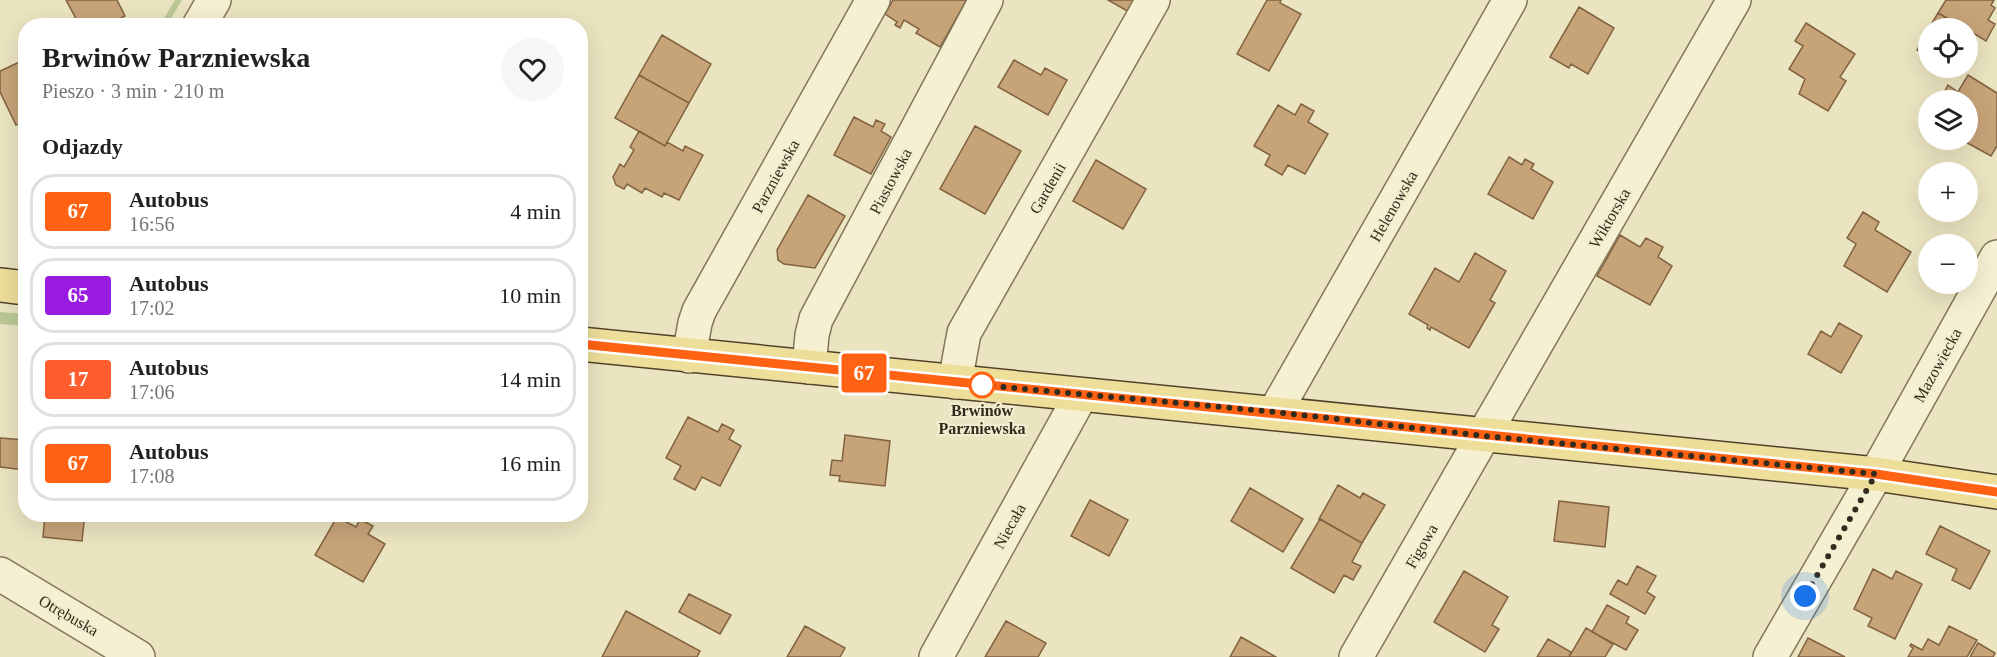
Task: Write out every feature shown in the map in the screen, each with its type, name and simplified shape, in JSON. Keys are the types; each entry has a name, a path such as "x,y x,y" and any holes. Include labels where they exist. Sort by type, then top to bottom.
{"main road":[{"path":"0,285 18,287"},
{"path":"588,345 1876,474 1997,492"}],"street":[{"path":"204,18 214,0"},
{"name":"Parzniewska","path":"689,356 699,311 873,0"},
{"name":"Piastowska","path":"808,367 816,319 986,0"},
{"name":"Gardenii","path":"955,382 964,333 1153,0"},
{"name":"Helenowska","path":"1275,412 1510,0"},
{"name":"Wiktorska","path":"1485,436 1734,0"},
{"name":"Mazowiecka","path":"1770,657 1876,474 1997,257"},
{"name":"Niecała","path":"936,657 1082,395"},
{"name":"Figowa","path":"1356,657 1485,436"},
{"name":"Otrębuska","path":"0,574 138,657"}],"green space":[{"path":"175,0 182,0 171,18 164,18"},
{"path":"0,312 18,313 18,325 0,324"}],"building":[{"path":"66,0 117,0 125,16 121,18 76,18"},
{"path":"893,0 966,1 940,47 916,33 919,29 904,20 900,28 895,25 897,22 885,14"},
{"path":"1108,0 1135,0 1129,12"},
{"path":"1267,0 1281,0 1280,3 1301,14 1269,71 1237,54"},
{"path":"1946,0 1994,0 1991,5 1995,8 1988,20 1995,24 1986,41 1978,36 1978,18 1947,18 1938,13"},
{"path":"1579,7 1614,28 1588,74 1571,64 1569,68 1550,57"},
{"path":"1938,13 1946,18 1935,18"},
{"path":"1806,23 1855,54 1840,77 1846,81 1828,111 1799,94 1805,79 1789,69 1803,46 1795,41"},
{"path":"662,35 711,64 689,103 639,75"},
{"path":"1014,60 1041,75 1045,68 1067,80 1048,115 998,87"},
{"path":"18,63 18,124 16,125 0,92 0,71"},
{"path":"639,75 689,103 665,146 615,118"},
{"path":"1966,78 1973,78 1997,93 1997,146 1991,156 1978,149 1978,90 1959,90"},
{"path":"1948,85 1955,90 1945,90"},
{"path":"1301,104 1314,111 1308,122 1328,134 1305,174 1288,165 1282,175 1265,165 1270,155 1254,146 1278,105 1295,115"},
{"path":"854,117 873,127 876,120 885,124 881,131 891,137 871,174 834,155"},
{"path":"975,126 1021,151 985,214 940,189"},
{"path":"639,131 665,146 667,142 683,151 685,146 703,155 679,200 664,193 662,197 645,188 642,193 627,184 624,189 616,185 613,177 620,164 624,167 634,150 630,147"},
{"path":"1509,157 1522,165 1525,159 1534,164 1531,169 1553,182 1533,219 1488,194"},
{"path":"1096,160 1146,189 1123,229 1073,201"},
{"path":"808,195 845,216 815,268 784,264 778,260 777,250"},
{"path":"1863,212 1879,222 1875,230 1911,252 1887,292 1844,266 1856,244 1847,238"},
{"path":"1620,235 1640,247 1646,238 1663,247 1658,257 1672,266 1650,305 1597,276"},
{"path":"1475,253 1506,271 1490,300 1495,303 1469,348 1431,327 1430,330 1427,328 1428,325 1409,314 1435,268 1459,282"},
{"path":"1839,323 1862,336 1841,373 1808,354 1821,331 1831,337"},
{"path":"688,417 718,432 722,424 734,430 729,439 741,446 720,486 702,477 695,490 674,479 681,466 666,458"},
{"path":"845,435 890,441 885,486 839,481 840,476 830,475 832,460 842,461"},
{"path":"0,438 18,439 18,469 0,467"},
{"path":"1338,485 1360,498 1363,493 1385,505 1362,543 1319,519"},
{"path":"1250,488 1303,519 1283,552 1231,521"},
{"path":"1090,500 1128,520 1109,556 1071,536"},
{"path":"1559,501 1609,507 1605,547 1554,541"},
{"path":"1320,519 1362,543 1352,562 1361,566 1353,580 1344,575 1334,593 1291,568"},
{"path":"44,522 84,522 82,541 43,537"},
{"path":"334,522 346,522 356,527 358,522 366,522 373,526 368,534 385,544 363,582 315,555"},
{"path":"1940,526 1990,551 1970,589 1952,580 1957,569 1926,554"},
{"path":"1637,566 1656,576 1647,592 1655,597 1645,614 1610,594 1618,580 1627,585"},
{"path":"1873,569 1892,579 1896,571 1922,584 1895,639 1868,626 1872,618 1854,609"},
{"path":"1464,571 1508,597 1492,625 1499,629 1485,652 1434,622"},
{"path":"689,594 731,615 720,634 679,612"},
{"path":"1607,605 1629,617 1626,623 1638,630 1626,650 1592,632"},
{"path":"626,611 700,651 697,657 602,657"},
{"path":"1006,621 1046,643 1038,657 985,657"},
{"path":"805,626 845,648 840,657 787,657"},
{"path":"1949,626 1977,640 1967,657 1908,657 1913,648 1911,644 1922,650 1928,639 1939,645"},
{"path":"1586,628 1613,644 1605,657 1569,657"},
{"path":"1241,637 1276,657 1230,657"},
{"path":"1808,638 1845,657 1798,657"},
{"path":"1548,639 1571,652 1569,657 1537,657"},
{"path":"1978,643 1995,653 1993,657 1970,657"}],"bus line":[{"name":"67","path":"588,345 1876,474 1997,492"}],"place":[{"name":"Brwinów Parzniewska","path":"982,385"}],"route":[{"path":"982,385 1275,412 1485,436 1876,474 1805,596"}]}
